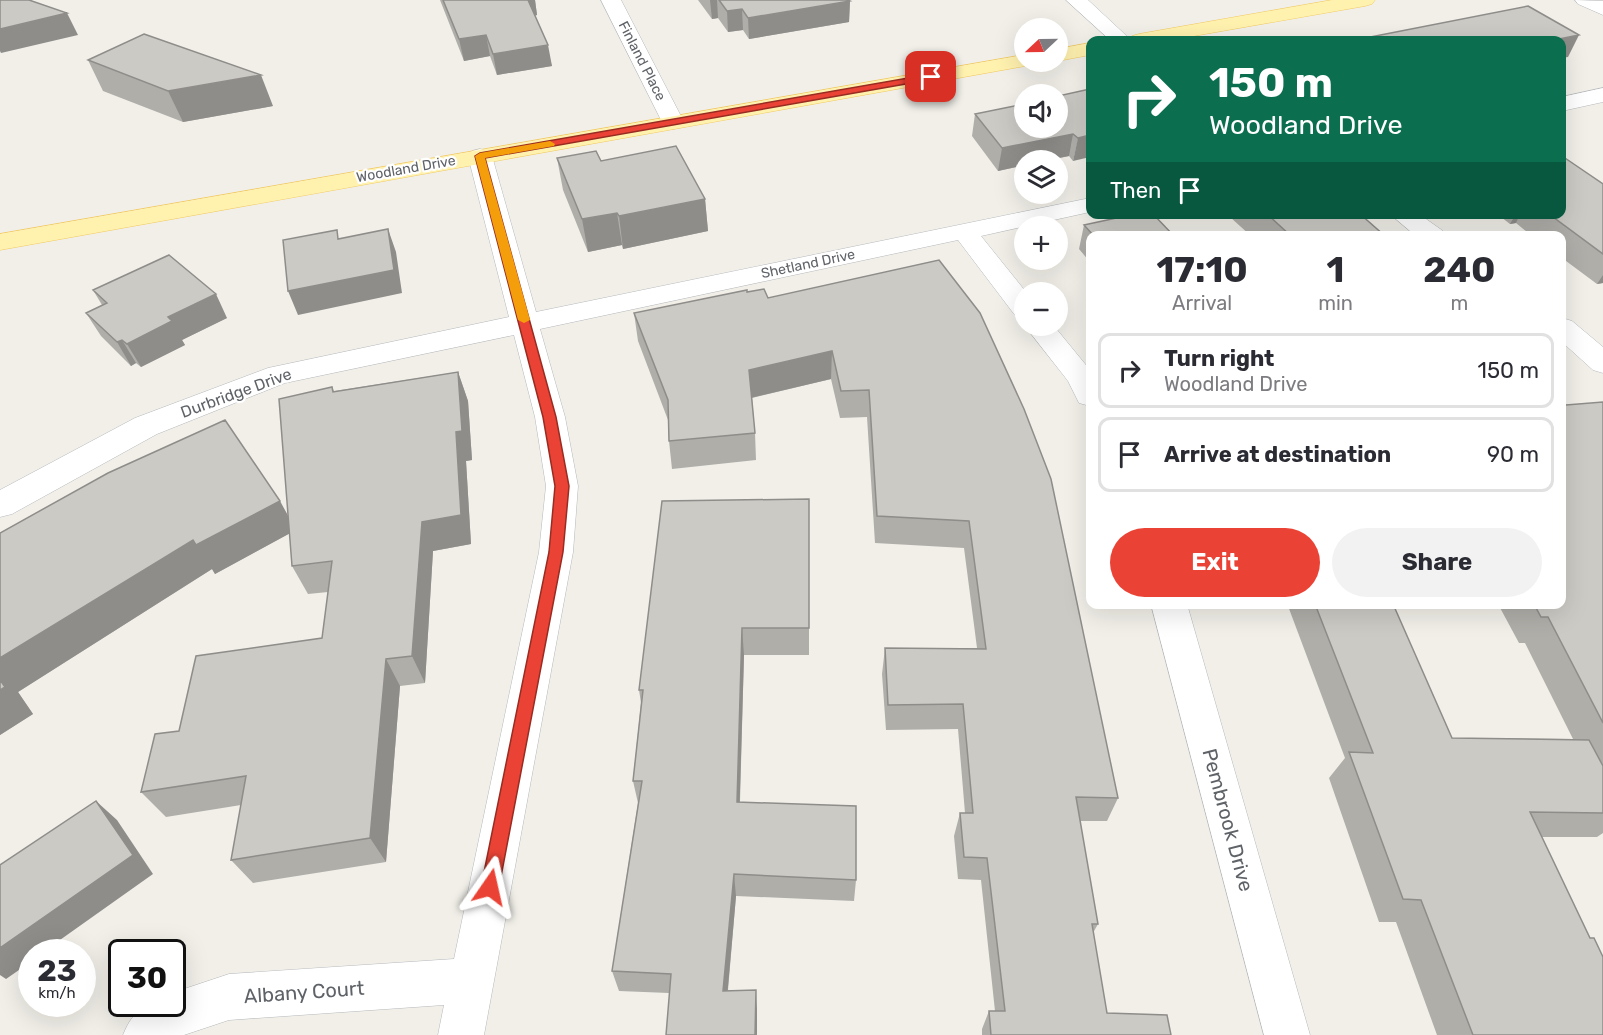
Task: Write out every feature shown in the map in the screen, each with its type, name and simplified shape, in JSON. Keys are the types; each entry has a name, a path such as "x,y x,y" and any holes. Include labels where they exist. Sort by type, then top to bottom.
{"main road":[{"path":"1161,36 1365,0"},
{"path":"1068,53 1086,50"},
{"name":"Woodland Drive","path":"0,242 1014,63"}],"street":[{"name":"Finland Place","path":"611,0 673,122"},
{"path":"1076,0 1116,36"},
{"path":"1585,0 1603,9"},
{"path":"1566,103 1603,95"},
{"path":"461,1035 556,552 562,486 550,417 480,156"},
{"name":"Shetland Drive","path":"525,322 1086,206"},
{"path":"1409,219 1427,231"},
{"path":"964,231 1014,295"},
{"name":"Durbridge Drive","path":"0,505 146,426 278,375 525,322"},
{"path":"1566,331 1603,363"},
{"path":"1047,336 1080,377 1086,388"},
{"name":"Pembrook Drive","path":"1170,609 1287,1035"},
{"name":"Albany Court","path":"146,1035 169,1017 229,997 471,980"}],"building":[{"path":"0,0 29,0 67,13 0,29"},
{"path":"443,0 528,0 548,45 493,54 486,35 459,39"},
{"path":"719,0 850,1 748,18 742,9 727,11"},
{"path":"1528,6 1579,35 1566,38 1375,36"},
{"path":"144,34 261,75 168,91 88,60"},
{"path":"1086,90 1086,136 1078,138 1073,134 1068,135 1068,94"},
{"path":"1014,106 1014,138 1053,138 1002,148 975,114"},
{"path":"676,146 705,199 619,216 617,213 582,219 557,158 596,151 601,161"},
{"path":"1566,159 1603,184 1603,254 1556,219 1566,219"},
{"path":"1112,219 1158,219 1169,231 1089,231 1084,225"},
{"path":"1272,219 1366,219 1379,231 1286,231"},
{"path":"388,229 394,270 288,291 283,240 337,230 338,239"},
{"path":"169,255 216,294 168,317 172,321 127,344 122,340 117,342 86,313 107,303 93,290"},
{"path":"939,260 980,313 1024,409 1051,479 1118,798 1076,797 1098,924 1092,924 1107,1013 1167,1015 1171,1035 991,1035 989,1011 1005,1011 987,858 964,857 960,813 973,813 963,704 888,705 885,648 986,649 969,521 877,516 869,390 841,391 832,351 749,370 755,433 669,441 668,400 634,313 747,290 747,292 764,289 768,298"},
{"path":"458,372 462,431 456,432 461,515 422,522 412,656 386,659 370,838 231,860 246,776 141,792 155,734 179,731 196,656 322,638 332,561 292,566 279,399 332,387 333,392"},
{"path":"1603,402 1603,723 1548,617 1541,617 1537,609 1566,609 1566,405"},
{"path":"225,420 280,501 196,545 193,540 0,658 0,533 108,473"},
{"path":"809,499 809,628 742,628 737,802 856,806 856,880 734,874 723,991 756,990 755,1035 666,1035 671,974 612,971 642,781 633,781 643,690 639,690 662,501"},
{"path":"1317,609 1395,609 1452,738 1589,740 1603,766 1603,813 1530,812 1590,938 1594,938 1603,957 1603,1035 1473,1035 1421,900 1403,899 1349,752 1373,753"},
{"path":"0,680 5,687 0,690"},
{"path":"96,801 133,855 0,948 0,865"}],"slow traffic":[{"path":"524,320 480,156 550,144"}],"route":[{"path":"490,887 556,552 562,486 550,417 480,156 931,77"}]}
